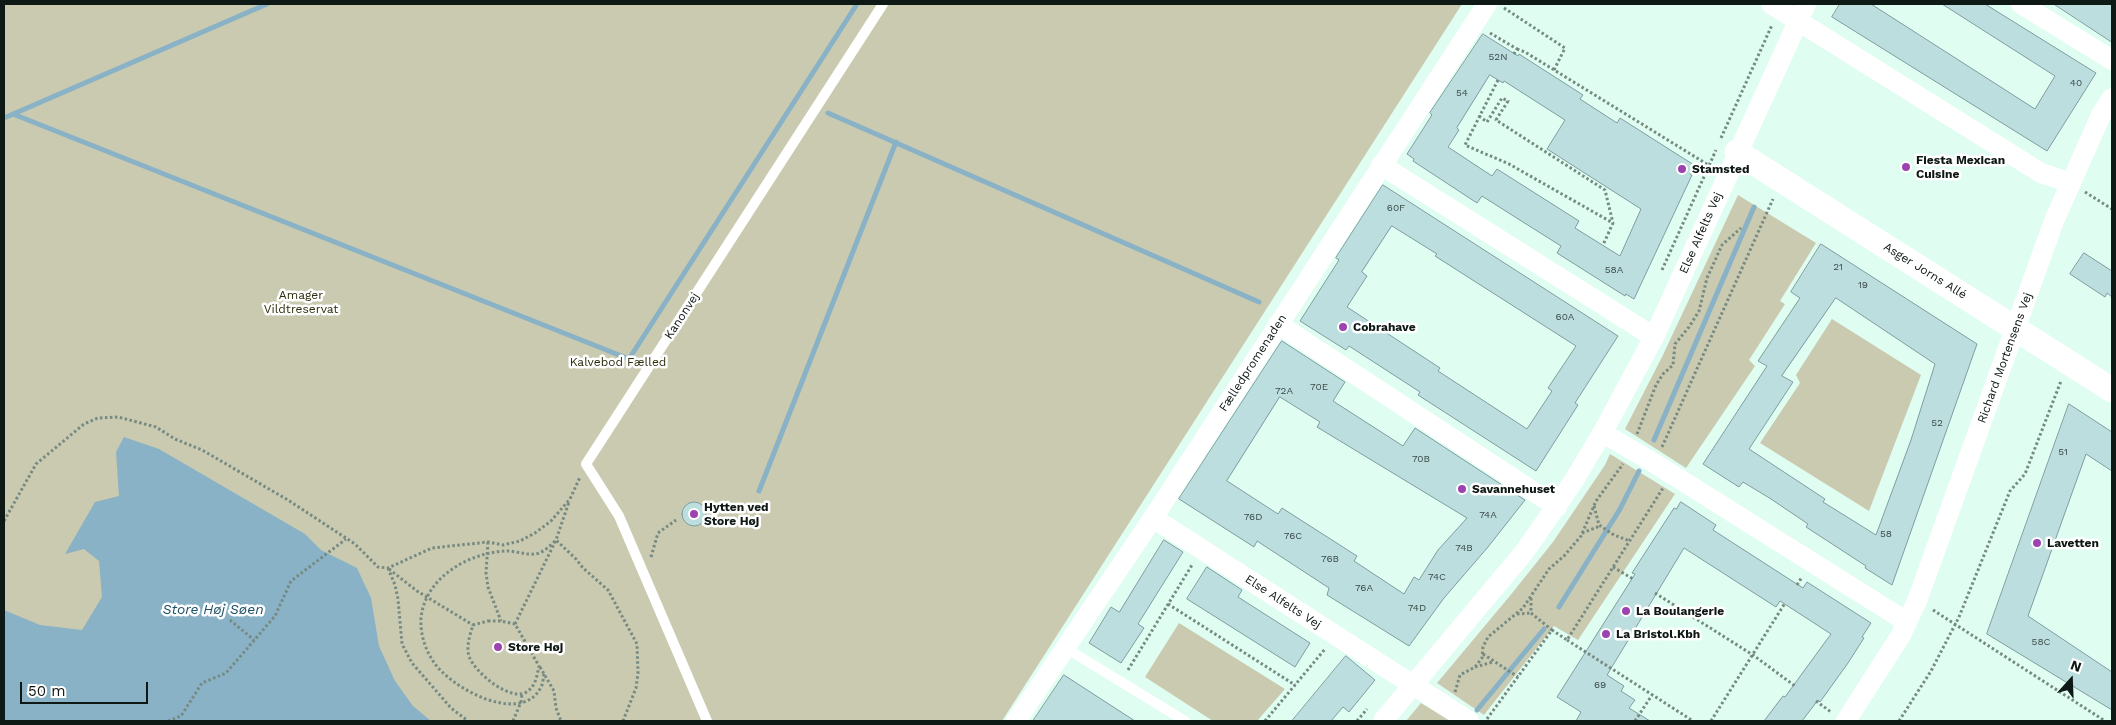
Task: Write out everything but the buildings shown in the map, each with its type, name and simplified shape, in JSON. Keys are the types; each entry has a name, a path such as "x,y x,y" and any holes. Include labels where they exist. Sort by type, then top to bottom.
{"street":[{"name":"Fælledpromenaden","path":"1016,721 1064,647 1153,518 1486,4"},
{"path":"2021,4 2112,60"},
{"path":"1775,6 1802,12 2041,173 2071,183"},
{"name":"Else Alfelts Vej","path":"1383,721 1512,568 1556,507 1603,433 1654,337 1726,176 1725,146 1802,12"},
{"name":"Richard Mortensens Vej","path":"1846,721 1884,663 1917,600 2054,222 2071,183 2107,119 2112,98"},
{"name":"Asger Jorns Allé","path":"1725,146 2112,390"},
{"path":"1381,165 1654,337"},
{"path":"1278,324 1556,507"},
{"path":"1603,433 1907,622"},
{"name":"Else Alfelts Vej","path":"1153,518 1414,685"},
{"path":"1414,685 1469,721"}],"lane":[{"name":"Kanonvej","path":"586,464 884,4"},
{"path":"586,464 619,516 707,721"},
{"path":"1064,647 1184,721"}],"path":[{"path":"1497,4 1565,48 1554,70"},
{"path":"1662,272 1709,166 1725,146 1775,6"},
{"path":"1474,23 1525,52 1726,176"},
{"path":"1514,54 1517,49"},
{"path":"1498,80 1465,144 1509,164 1613,224"},
{"path":"1479,116 1487,122 1502,98 1508,101 1496,120 1605,190 1613,224 1603,245"},
{"path":"2071,183 2112,209"},
{"path":"1636,436 1656,385 1663,374 1673,365 1675,344 1689,327 1698,310 1707,278 1722,245 1741,228"},
{"path":"1899,721 1931,671 1955,624 2010,491 2025,474 2069,362"},
{"path":"4,521 36,464 84,424 98,418 118,417 156,427 175,439 202,450 288,500 355,544 378,567 388,568 432,548 488,542 503,545 520,541 551,521 570,499"},
{"path":"1475,667 1482,658 1485,642 1488,637 1516,614 1549,570 1564,556 1582,534 1594,506 1624,462"},
{"path":"514,624 556,540 565,519 570,499 586,464"},
{"path":"1594,506 1595,517 1600,526 1630,541"},
{"path":"640,565 650,562 658,533 676,520"},
{"path":"1582,534 1600,526"},
{"path":"168,721 181,716 202,683 226,673 275,616 291,581 346,539"},
{"path":"544,674 540,689 526,703 520,706 489,704 474,698 444,674 434,663 427,652 421,628 421,617 434,588 448,572 468,561 487,554 506,551 534,554 542,552 556,540"},
{"path":"556,540 608,590 637,644 638,673 636,688 623,721"},
{"path":"488,542 488,587 501,621"},
{"path":"1121,682 1202,549"},
{"path":"1613,567 1633,579"},
{"path":"388,568 428,598 473,626"},
{"path":"388,568 395,584 398,599 402,644 412,663 451,708 468,721"},
{"path":"1654,593 1753,655 1795,686"},
{"path":"1531,596 1532,613"},
{"path":"1917,600 2105,721"},
{"path":"1168,604 1295,685"},
{"path":"1711,721 1786,604"},
{"path":"1516,614 1532,613 1552,630"},
{"path":"230,620 254,640"},
{"path":"473,626 488,620 514,624 554,691 556,708 561,721"},
{"path":"473,626 468,654 473,665 498,687 522,694 528,692 534,685 539,666"},
{"path":"1265,721 1336,636"},
{"path":"1567,640 1693,721"},
{"path":"1482,654 1517,676"},
{"path":"1454,695 1460,674 1475,667 1494,662"},
{"path":"513,721 520,706 522,694"},
{"path":"1635,721 1652,695"},
{"path":"1357,721 1368,708"},
{"path":"176,718 180,721"}],"green space":[{"name":"Kalvebod Fælled","path":"4,4 1462,4 1002,721 4,721"},
{"path":"1738,195 1816,243 1780,301 1785,304 1749,360 1755,366 1686,468 1625,429 1662,357"},
{"path":"1832,319 1921,375 1869,511 1760,443 1800,383 1796,375"},
{"path":"1610,454 1675,494 1578,640 1554,626 1484,715 1437,683 1553,542 1605,465"},
{"path":"1179,623 1285,689 1257,721 1213,721 1145,677"},
{"path":"1421,703 1450,721 1406,721"}],"water":[{"name":"Store Høj Søen","path":"124,437 159,449 305,534 321,550 357,568 371,598 379,646 395,681 413,706 431,721 4,720 4,610 40,625 82,630 102,597 99,561 84,549 65,554 95,502 119,496 116,452"}],"waterway":[{"path":"4,118 267,4"},
{"path":"13,114 629,359 857,4"},
{"path":"828,113 1259,302"},
{"path":"759,491 896,142"},
{"path":"1654,440 1754,207"},
{"path":"1559,607 1620,509 1639,471"},
{"path":"1477,710 1544,629"}],"place":[{"name":"Fiesta Mexican Cuisine","path":"1906,167"},
{"name":"Stamsted","path":"1682,169"},
{"name":"Cobrahave","path":"1343,327"},
{"name":"Savannehuset","path":"1462,489"},
{"name":"Hytten ved Store Høj","path":"694,514"},
{"name":"Lavetten","path":"2037,543"},
{"name":"La Boulangerie","path":"1626,611"},
{"name":"La Bristol.Kbh","path":"1606,634"},
{"name":"Store Høj","path":"498,647"}],"park label":[{"name":"Amager Vildtreservat","path":"301,302"}]}
